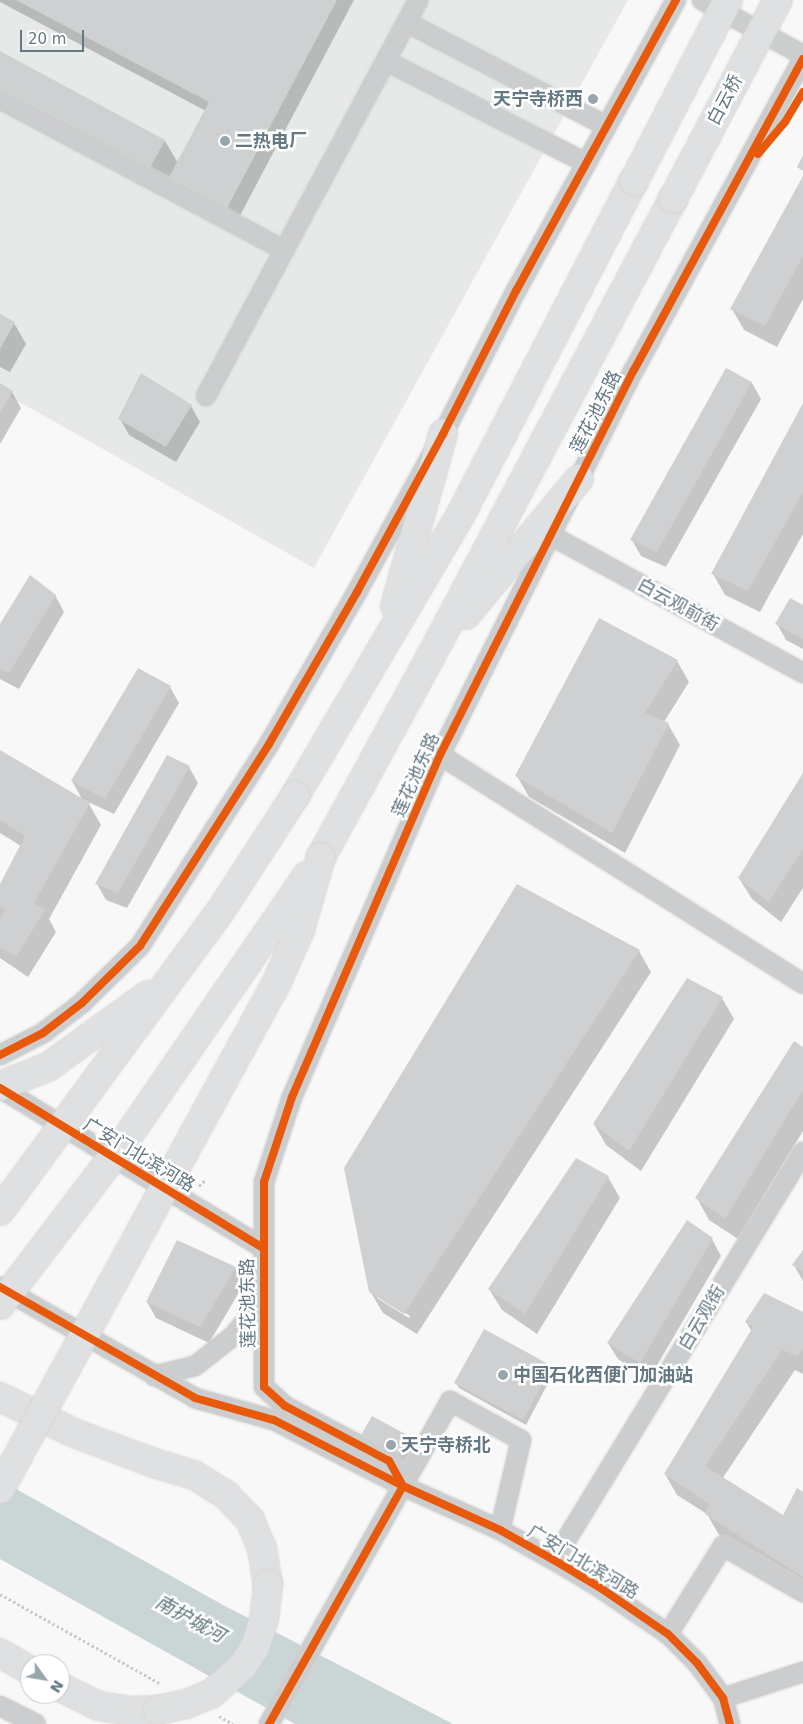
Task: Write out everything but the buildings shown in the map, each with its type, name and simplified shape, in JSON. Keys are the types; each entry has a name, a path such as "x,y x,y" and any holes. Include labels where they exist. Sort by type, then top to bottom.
{"highway":[{"path":"0,1211 167,981 222,910 295,796 460,516 728,0"},
{"name":"白云桥","path":"672,199 778,0"},
{"name":"莲花池东路","path":"0,1305 124,1142 321,856 430,658 672,199"},
{"path":"385,641 443,434"},
{"path":"430,658 579,479"},
{"path":"0,1489 277,982 300,930 321,856"},
{"path":"0,1087 48,1067 167,981"},
{"path":"0,1397 74,1433 154,1463 194,1475 227,1496 250,1520 262,1548 268,1584 264,1619 255,1647 242,1666 211,1694 186,1704 162,1698 129,1711 99,1706 70,1691"},
{"path":"0,1653 20,1664"}],"street":[{"path":"206,396 418,0"},
{"path":"0,1055 43,1033 82,1003 140,946 270,744 357,592 443,434 516,291 676,0"},
{"path":"702,0 803,57"},
{"path":"406,22 606,126"},
{"name":"莲花池东路","path":"403,1486 389,1461 285,1406 264,1387 262,1247 264,1182 292,1096 440,755 657,327 803,57"},
{"path":"386,61 586,163"},
{"path":"0,99 284,250"},
{"name":"白云观前街","path":"552,536 803,673"},
{"path":"440,755 803,984"},
{"name":"广安门北滨河路","path":"0,1087 262,1247"},
{"name":"白云观街","path":"554,1560 803,1152"},
{"path":"0,1287 195,1398 274,1420 403,1486"},
{"path":"154,1376 195,1366 233,1336 263,1301"},
{"path":"269,1724 450,1401 521,1440 500,1530"},
{"name":"广安门北滨河路","path":"403,1486 500,1530 599,1587 668,1634 697,1663 723,1698"},
{"path":"668,1634 723,1546 803,1592"},
{"path":"730,1724 723,1698 803,1672"},
{"path":"0,1706 36,1724"}],"path":[{"path":"0,1594 162,1698"},
{"path":"216,1715 233,1724"}],"shaded area":[{"path":"0,0 628,0 314,568 0,391"}],"water":[{"name":"南护城河","path":"0,1480 223,1605 453,1724 295,1724 0,1559"}],"cycle path":[{"path":"0,1055 43,1033 82,1003 140,946 269,744 357,592 443,434 516,291 676,0"},
{"path":"403,1486 389,1461 285,1406 264,1387 264,1182 292,1097 440,755 634,370 803,59"},
{"path":"758,154 785,122 803,92"},
{"path":"0,1088 262,1247"},
{"path":"0,1287 195,1398 274,1420 403,1486 500,1530 554,1560 599,1587 668,1634 697,1663 723,1698 730,1724"},
{"path":"269,1724 403,1486"}],"place":[{"name":"天宁寺桥西","path":"593,99"},
{"name":"二热电厂","path":"225,141"},
{"name":"中国石化西便门加油站","path":"503,1375"},
{"name":"天宁寺桥北","path":"391,1445"}]}
